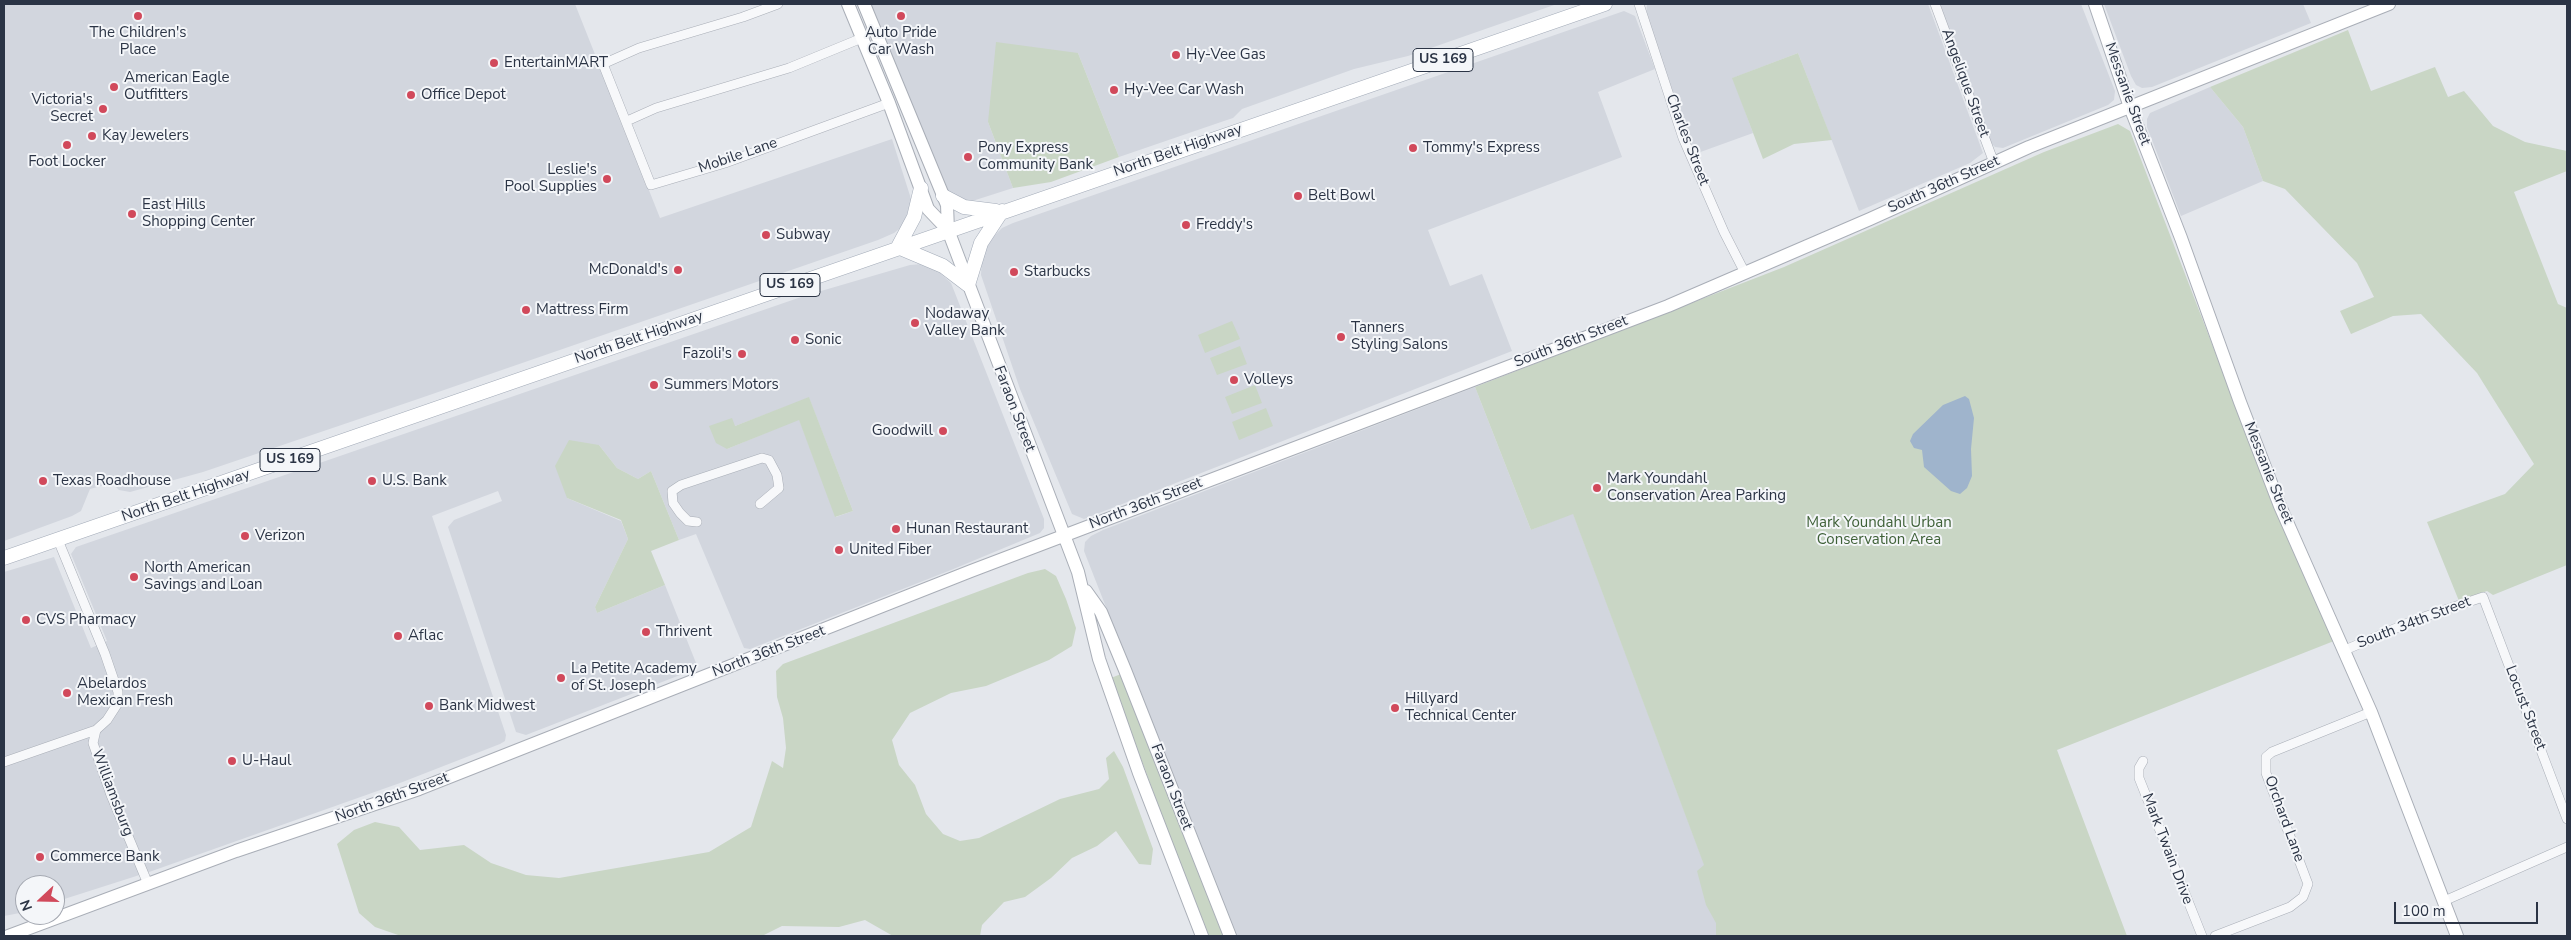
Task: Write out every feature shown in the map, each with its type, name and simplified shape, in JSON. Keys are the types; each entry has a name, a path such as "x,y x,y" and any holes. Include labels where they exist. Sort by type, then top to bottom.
{"main road":[{"name":"Faraon Street","path":"848,4 889,103 928,209 948,230"},
{"name":"Faraon Street","path":"864,4 947,205 948,230 1083,586 1099,659 1139,773 1202,936"},
{"name":"North Belt Highway","path":"4,558 1002,211 1605,4"},
{"name":"Messanie Street","path":"2095,4 2130,107 2280,506 2371,712 2457,936"},
{"name":"South 36th Street","path":"1499,369 1668,306 1994,163 2390,4"},
{"path":"921,188 914,217 898,247 943,266 968,285 980,243 1002,211 964,207 943,196"},
{"name":"North 36th Street","path":"8,936 236,851 419,789 1064,536 1499,369"},
{"name":"Faraon Street","path":"1083,586 1102,612 1230,936"}],"street":[{"name":"Mobile Lane","path":"778,4 743,17 639,48 603,64 651,185 725,163 889,103"},
{"name":"Charles Street","path":"1639,4 1644,26 1683,138 1724,232 1745,273"},
{"name":"Angelique Street","path":"1935,4 1994,163"},
{"path":"627,121 656,108 789,68 862,38"},
{"path":"698,522 688,521 680,513 673,503 672,492 681,485 762,458 769,460 777,474 779,488 760,504"},
{"name":"Williamsburg","path":"58,540 105,654 118,692 118,703 107,720 96,730 93,743 148,884"},
{"name":"South 34th Street","path":"2345,650 2415,620 2483,597"},
{"name":"Locust Street","path":"2483,597 2567,819"},
{"name":"Orchard Lane","path":"2215,936 2290,907 2303,897 2308,884 2266,773 2266,757 2272,752 2371,712"},
{"path":"4,762 96,730"},
{"name":"Mark Twain Drive","path":"2143,761 2139,768 2139,778 2202,936"},
{"path":"2444,901 2567,847"}],"shaded area":[{"name":"East Hills Shopping Center","path":"4,4 575,4 660,218 892,139 912,202 912,211 903,226 894,233 878,240 203,472 130,492 119,490 112,483 90,489 81,511 4,541"},
{"path":"868,4 1557,4 1408,56 1354,69 1242,109 1233,118 1119,157 1078,53 988,122 1013,188 963,204 947,196"},
{"path":"1647,4 1928,4 1983,153 1970,163 1859,211 1798,53 1733,78 1753,133 1695,154 1646,17"},
{"path":"1938,4 2081,4 2115,91 2114,100 2108,105 2003,148 1995,147 1990,142"},
{"path":"2104,4 2303,4 2311,23 2152,87 2142,88 2136,85 2131,76"},
{"path":"1624,11 1635,16 1655,69 1598,92 1622,157 1428,230 1450,286 1482,274 1512,351 1084,519 1072,514 1020,389 981,275 982,251 1002,228"},
{"path":"2210,87 2243,127 2263,181 2181,216 2147,127 2147,119 2150,113"},
{"path":"922,264 932,266 951,283 1044,519 1044,528 1040,533 750,649 744,648 696,534 679,540 651,471 638,479 617,468 599,445 567,498 621,521 628,539 595,607 597,613 665,585 698,668 526,735 516,732 448,527 454,520 502,501 498,491 432,516 506,735 505,741 400,783 152,871 65,899 65,875 15,875 15,914 4,916 4,572 54,557 91,648 107,641 71,554 76,547 804,296 910,265","holes":["809,398 853,511 836,517 799,419 727,449 735,426"]},
{"name":"Hillyard Technical Center","path":"1475,387 1531,530 1573,513 1731,936 1235,936 1084,551 1085,542 1091,536 1103,530"}],"green space":[{"path":"2348,30 2371,91 2435,67 2448,97 2464,91 2493,126 2525,142 2567,151 2567,171 2514,192 2558,304 2567,308 2567,565 2493,595 2487,591 2459,601 2427,522 2505,494 2534,464 2477,373 2421,314 2393,316 2351,334 2340,311 2374,297 2357,263 2285,189 2263,181 2243,127 2210,87"},
{"path":"996,42 1078,53 1119,157 1051,182 1013,188 988,122"},
{"path":"1798,53 1832,140 1794,144 1763,159 1732,78"},
{"name":"Mark Youndahl Urban Conservation Area","path":"2118,124 2130,131 2277,513 2334,641 2057,750 2127,936 1716,936 1716,923 1706,905 1697,871 1704,865 1573,514 1531,530 1475,387 1784,267 2044,152"},
{"path":"1232,321 1240,339 1205,353 1198,335"},
{"path":"1240,346 1247,364 1217,375 1210,358"},
{"path":"1255,385 1262,403 1232,414 1225,397"},
{"path":"809,397 853,511 835,517 799,420 727,449 716,443 709,426 732,418 735,426"},
{"path":"1266,408 1273,426 1239,440 1232,422"},
{"path":"569,440 599,445 617,468 638,479 651,471 679,540 651,551 665,585 597,613 595,607 628,539 621,520 567,498 555,466"},
{"path":"1045,569 1056,576 1066,599 1076,628 1072,646 1049,660 986,686 951,693 910,713 892,740 899,765 915,785 926,814 943,834 960,841 979,838 1060,799 1099,789 1109,779 1106,758 1114,751 1123,767 1153,849 1151,865 1139,864 1116,831 1097,846 1072,858 1051,878 1025,897 1004,902 982,925 980,936 893,936 865,920 839,927 782,926 762,936 401,936 375,927 359,913 337,844 354,830 375,822 399,827 420,850 464,845 491,863 526,875 559,878 709,852 751,827 772,761 783,768 786,748 783,718 777,697 776,671 783,664 1028,573"},
{"path":"1121,674 1223,936 1209,936 1169,834 1111,678"}],"water":[{"path":"1965,396 1969,399 1974,418 1971,449 1972,476 1967,488 1960,494 1951,491 1924,467 1922,450 1914,448 1910,441 1913,434 1943,405"}],"place":[{"name":"The Children's Place","path":"138,16"},
{"name":"Auto Pride Car Wash","path":"901,16"},
{"name":"Hy-Vee Gas","path":"1176,55"},
{"name":"EntertainMART","path":"494,63"},
{"name":"American Eagle Outfitters","path":"114,87"},
{"name":"Hy-Vee Car Wash","path":"1114,90"},
{"name":"Office Depot","path":"411,95"},
{"name":"Victoria's Secret","path":"103,109"},
{"name":"Kay Jewelers","path":"92,136"},
{"name":"Foot Locker","path":"67,145"},
{"name":"Tommy's Express","path":"1413,148"},
{"name":"Pony Express Community Bank","path":"968,157"},
{"name":"Leslie's Pool Supplies","path":"607,179"},
{"name":"Belt Bowl","path":"1298,196"},
{"name":"East Hills Shopping Center","path":"132,214"},
{"name":"Freddy's","path":"1186,225"},
{"name":"Subway","path":"766,235"},
{"name":"McDonald's","path":"678,270"},
{"name":"Starbucks","path":"1014,272"},
{"name":"Mattress Firm","path":"526,310"},
{"name":"Nodaway Valley Bank","path":"915,323"},
{"name":"Tanners Styling Salons","path":"1341,337"},
{"name":"Sonic","path":"795,340"},
{"name":"Fazoli's","path":"742,354"},
{"name":"Volleys","path":"1234,380"},
{"name":"Summers Motors","path":"654,385"},
{"name":"Goodwill","path":"943,431"},
{"name":"Texas Roadhouse","path":"43,481"},
{"name":"U.S. Bank","path":"372,481"},
{"name":"Mark Youndahl Conservation Area Parking","path":"1597,488"},
{"name":"Hunan Restaurant","path":"896,529"},
{"name":"Verizon","path":"245,536"},
{"name":"United Fiber","path":"839,550"},
{"name":"North American Savings and Loan","path":"134,577"},
{"name":"CVS Pharmacy","path":"26,620"},
{"name":"Thrivent","path":"646,632"},
{"name":"Aflac","path":"398,636"},
{"name":"La Petite Academy of St. Joseph","path":"561,678"},
{"name":"Abelardos Mexican Fresh","path":"67,693"},
{"name":"Bank Midwest","path":"429,706"},
{"name":"Hillyard Technical Center","path":"1395,708"},
{"name":"U-Haul","path":"232,761"},
{"name":"Commerce Bank","path":"40,857"}]}
